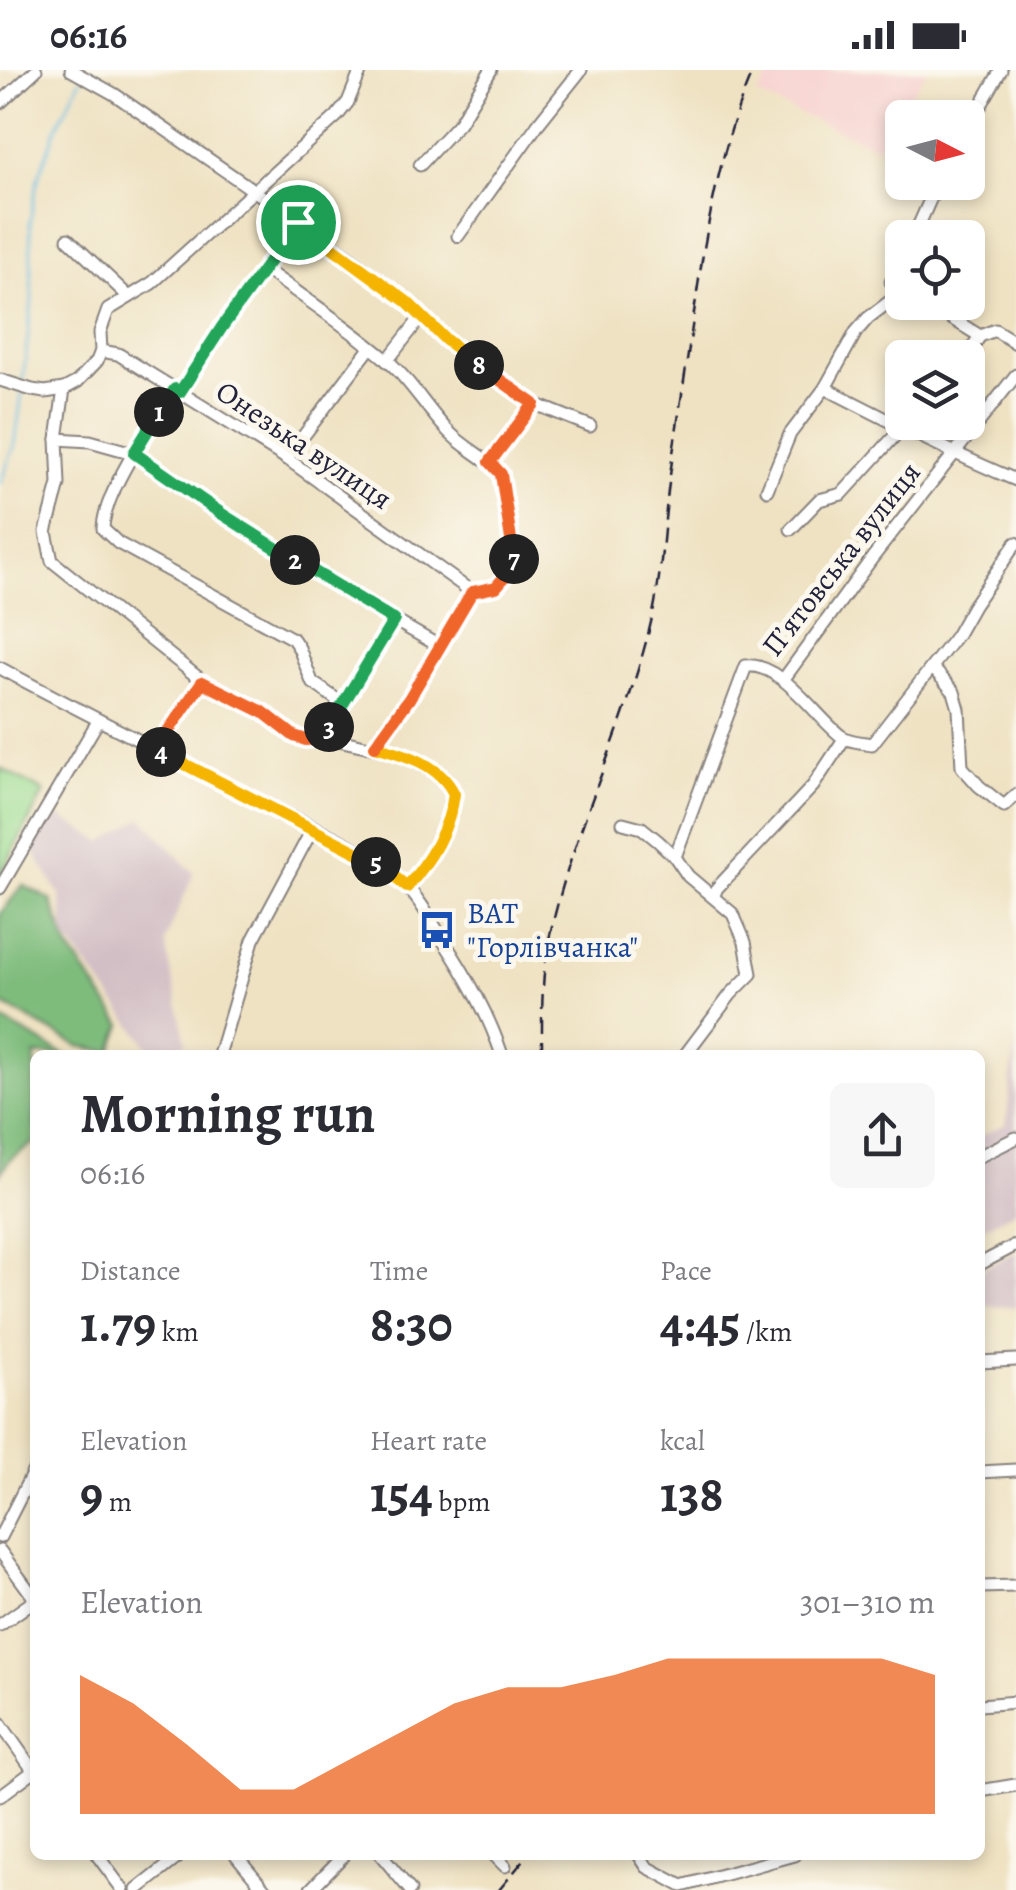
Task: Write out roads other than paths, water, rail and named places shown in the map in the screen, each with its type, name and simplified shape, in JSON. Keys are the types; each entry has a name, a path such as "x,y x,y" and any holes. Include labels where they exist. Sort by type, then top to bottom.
{"street":[{"path":"0,103 36,70"},
{"path":"71,70 114,94 362,267 446,340 534,404 590,426"},
{"path":"0,380 52,392 64,389 88,372 101,351 100,332 108,310 152,283 337,116 348,102 361,70"},
{"path":"420,165 459,122 491,70"},
{"path":"458,236 582,70"},
{"path":"984,100 1001,70"},
{"path":"298,222 134,453 108,507 103,529 118,543 292,639 312,682 342,704"},
{"path":"68,239 129,297"},
{"path":"263,268 388,361 458,442 490,462 501,474 514,566 496,587 472,592 409,699 375,747"},
{"path":"767,490 790,434 824,388 856,332 885,304"},
{"path":"388,361 422,316"},
{"path":"954,320 980,336"},
{"path":"977,340 996,330 1016,343"},
{"path":"286,458 370,348"},
{"name":"Онезька вулиця","path":"101,351 118,354 286,458 472,592"},
{"name":"П’ятовська вулиця","path":"676,856 746,666 754,665 783,680 872,556 1016,376"},
{"path":"824,388 885,415"},
{"path":"64,389 58,439 60,484 46,532 52,561 202,682 263,712 294,736 306,740 328,738 406,755 442,776 454,794 452,808 431,855 407,887"},
{"path":"490,462 534,404"},
{"path":"58,439 90,441 134,453 222,514 439,646"},
{"path":"791,530 819,500 842,494 898,440"},
{"path":"932,440 954,454 1016,480"},
{"path":"783,680 844,739 872,744 956,636 1016,543"},
{"path":"328,738 327,731 342,704 394,620"},
{"path":"932,667 954,692 962,767 1004,806 1016,795"},
{"path":"0,668 378,863 407,887 474,988 500,1050"},
{"path":"156,749 202,682"},
{"path":"0,888 98,720"},
{"path":"714,898 717,888 814,786 844,739"},
{"path":"623,823 642,828 676,856 688,876 733,914 745,942 751,974 689,1050"},
{"path":"220,1050 253,940 313,828"},
{"path":"985,1154 1016,1138"},
{"path":"985,1262 1016,1246"},
{"path":"985,1362 1016,1360"},
{"path":"985,1472 1016,1470"},
{"path":"0,1538 30,1478"},
{"path":"0,1552 30,1593"},
{"path":"985,1588 1016,1586"},
{"path":"0,1626 30,1604"},
{"path":"985,1705 1016,1702"},
{"path":"0,1724 30,1765"},
{"path":"0,1796 30,1774"},
{"path":"985,1790 1016,1785"},
{"path":"101,1860 123,1890"},
{"path":"137,1890 175,1860"},
{"path":"240,1860 265,1890"},
{"path":"310,1890 339,1860"},
{"path":"385,1860 410,1890"},
{"path":"499,1860 504,1866"},
{"path":"642,1860 647,1867 682,1886 746,1861"}],"waterway":[{"path":"23,380 32,300 30,221 37,182 55,131 81,79"},
{"path":"0,483 15,445 22,393"}],"railway":[{"path":"542,1050 547,950 560,895 629,698 652,618 706,238 729,136 753,70"},
{"path":"499,1890 524,1860"}],"place":[{"name":"ВАТ \"Горлівчанка\"","path":"437,930"}]}
